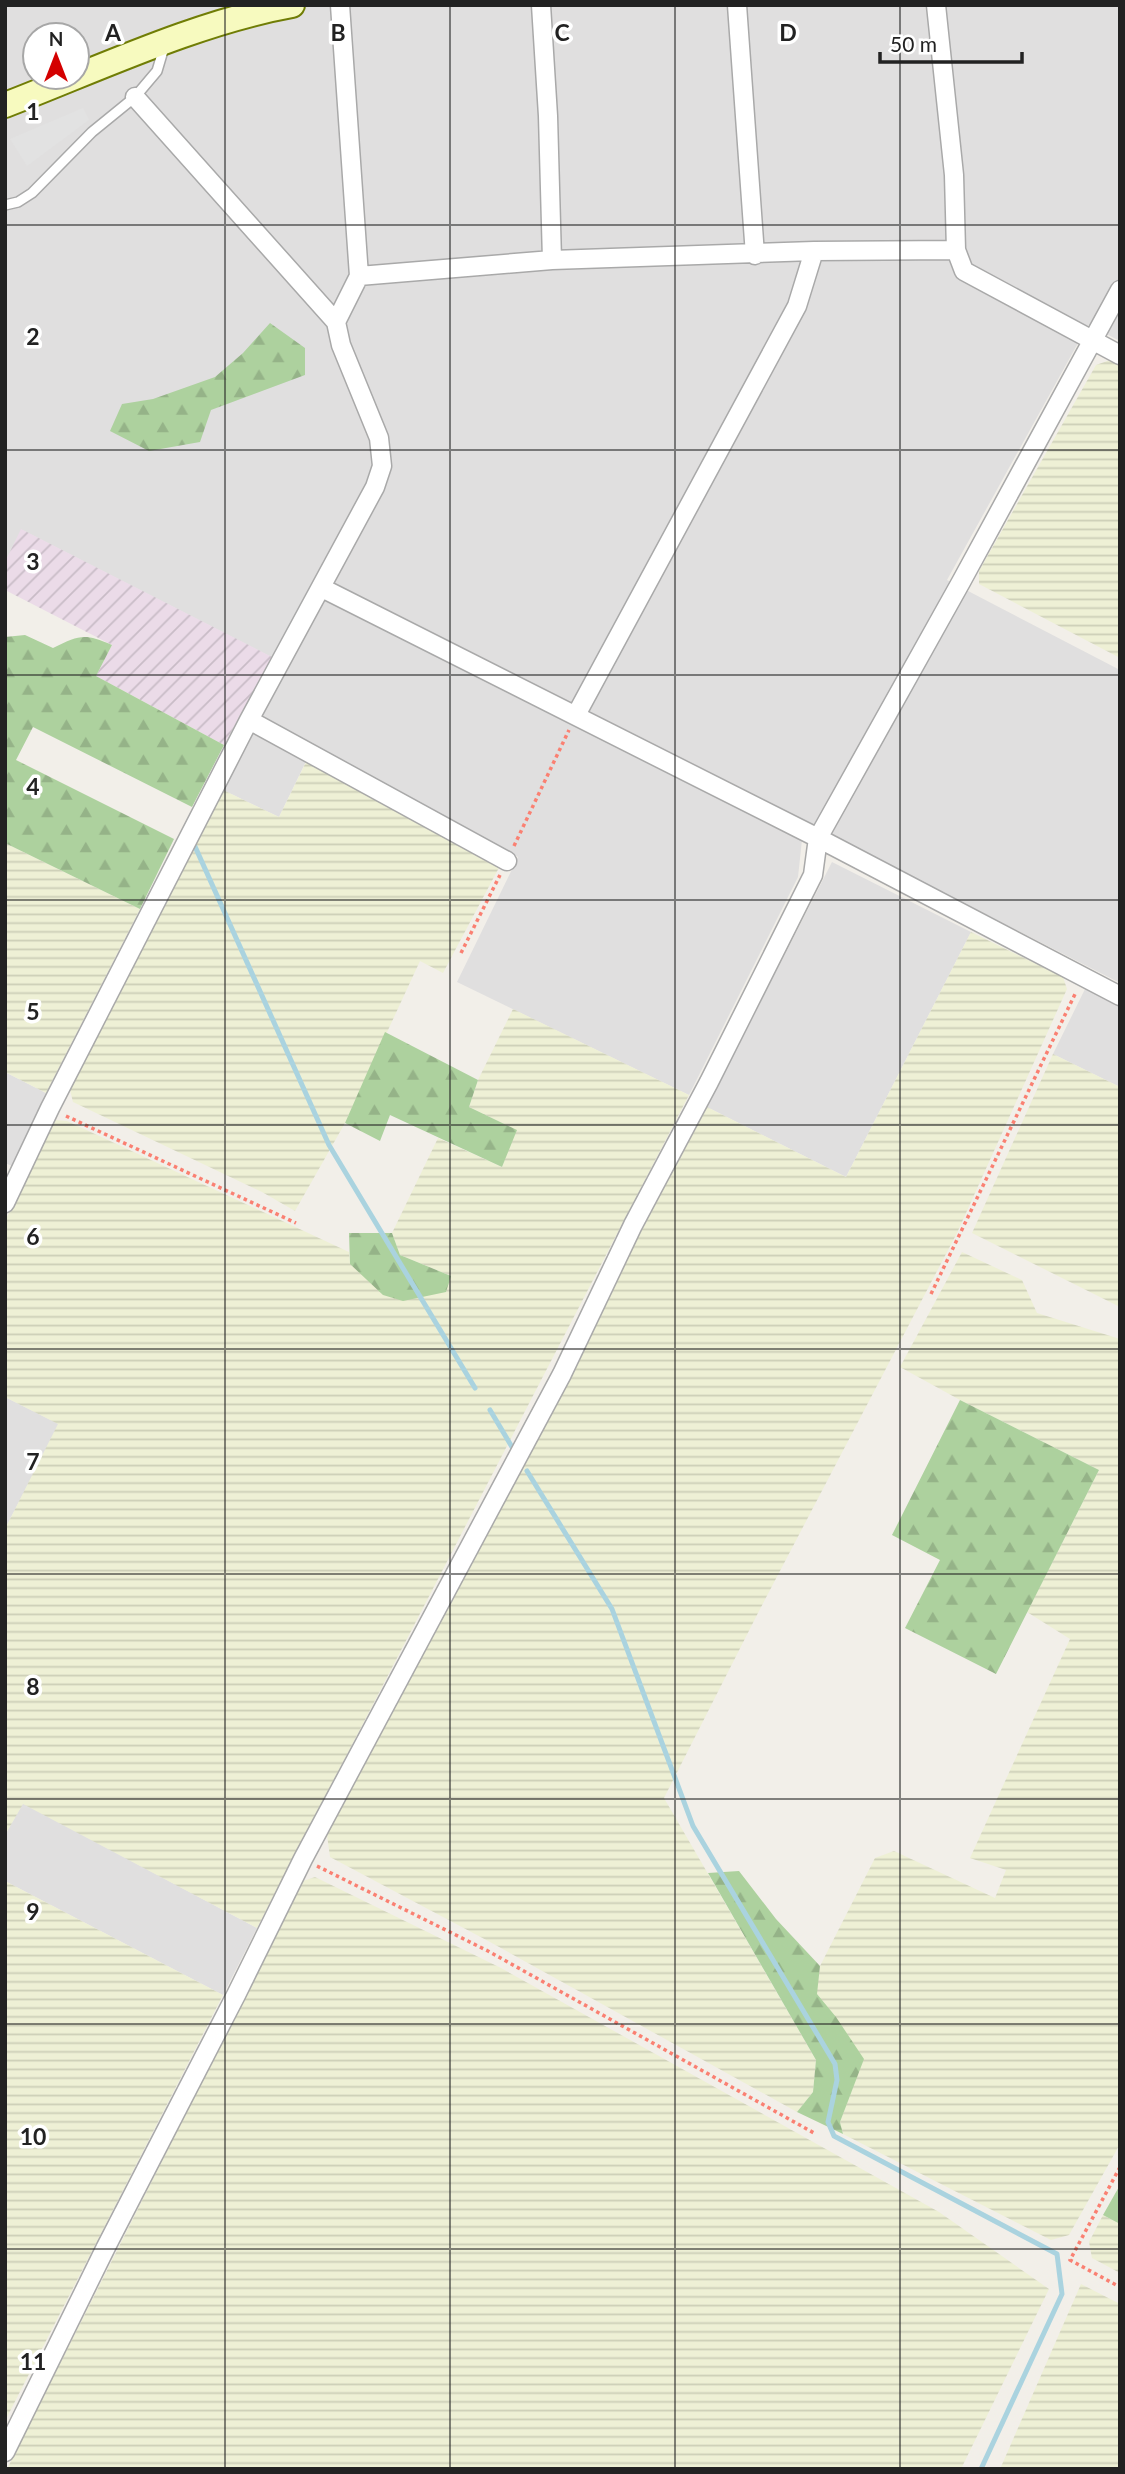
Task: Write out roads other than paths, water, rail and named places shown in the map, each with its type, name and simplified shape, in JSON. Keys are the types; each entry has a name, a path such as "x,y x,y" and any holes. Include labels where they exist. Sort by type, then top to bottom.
{"main road":[{"path":"5,105 253,8 292,5"}],"street":[{"path":"336,322 359,276 340,5"},
{"path":"541,5 548,116 552,260"},
{"path":"737,5 755,254"},
{"path":"936,5 954,176 956,250 964,271 1120,355"},
{"path":"5,1203 50,1108 249,720 322,588 375,487 383,466 379,438 341,345 336,322 135,97"},
{"path":"359,276 552,260 814,251 956,250"},
{"path":"576,715 797,306 814,251"},
{"path":"5,2452 303,1859 562,1374 633,1225 813,875 818,838 1120,290"},
{"path":"322,588 818,838 1120,996"},
{"path":"249,720 507,860"}],"lane":[{"path":"5,205 18,202 32,193 92,132 135,97 157,71 165,43"}],"waterway":[{"path":"193,842 329,1145 475,1388"},
{"path":"490,1410 512,1447"},
{"path":"527,1471 612,1609 693,1826 835,2064 837,2080 828,2122 834,2136 1057,2254 1062,2294 981,2469"}]}
